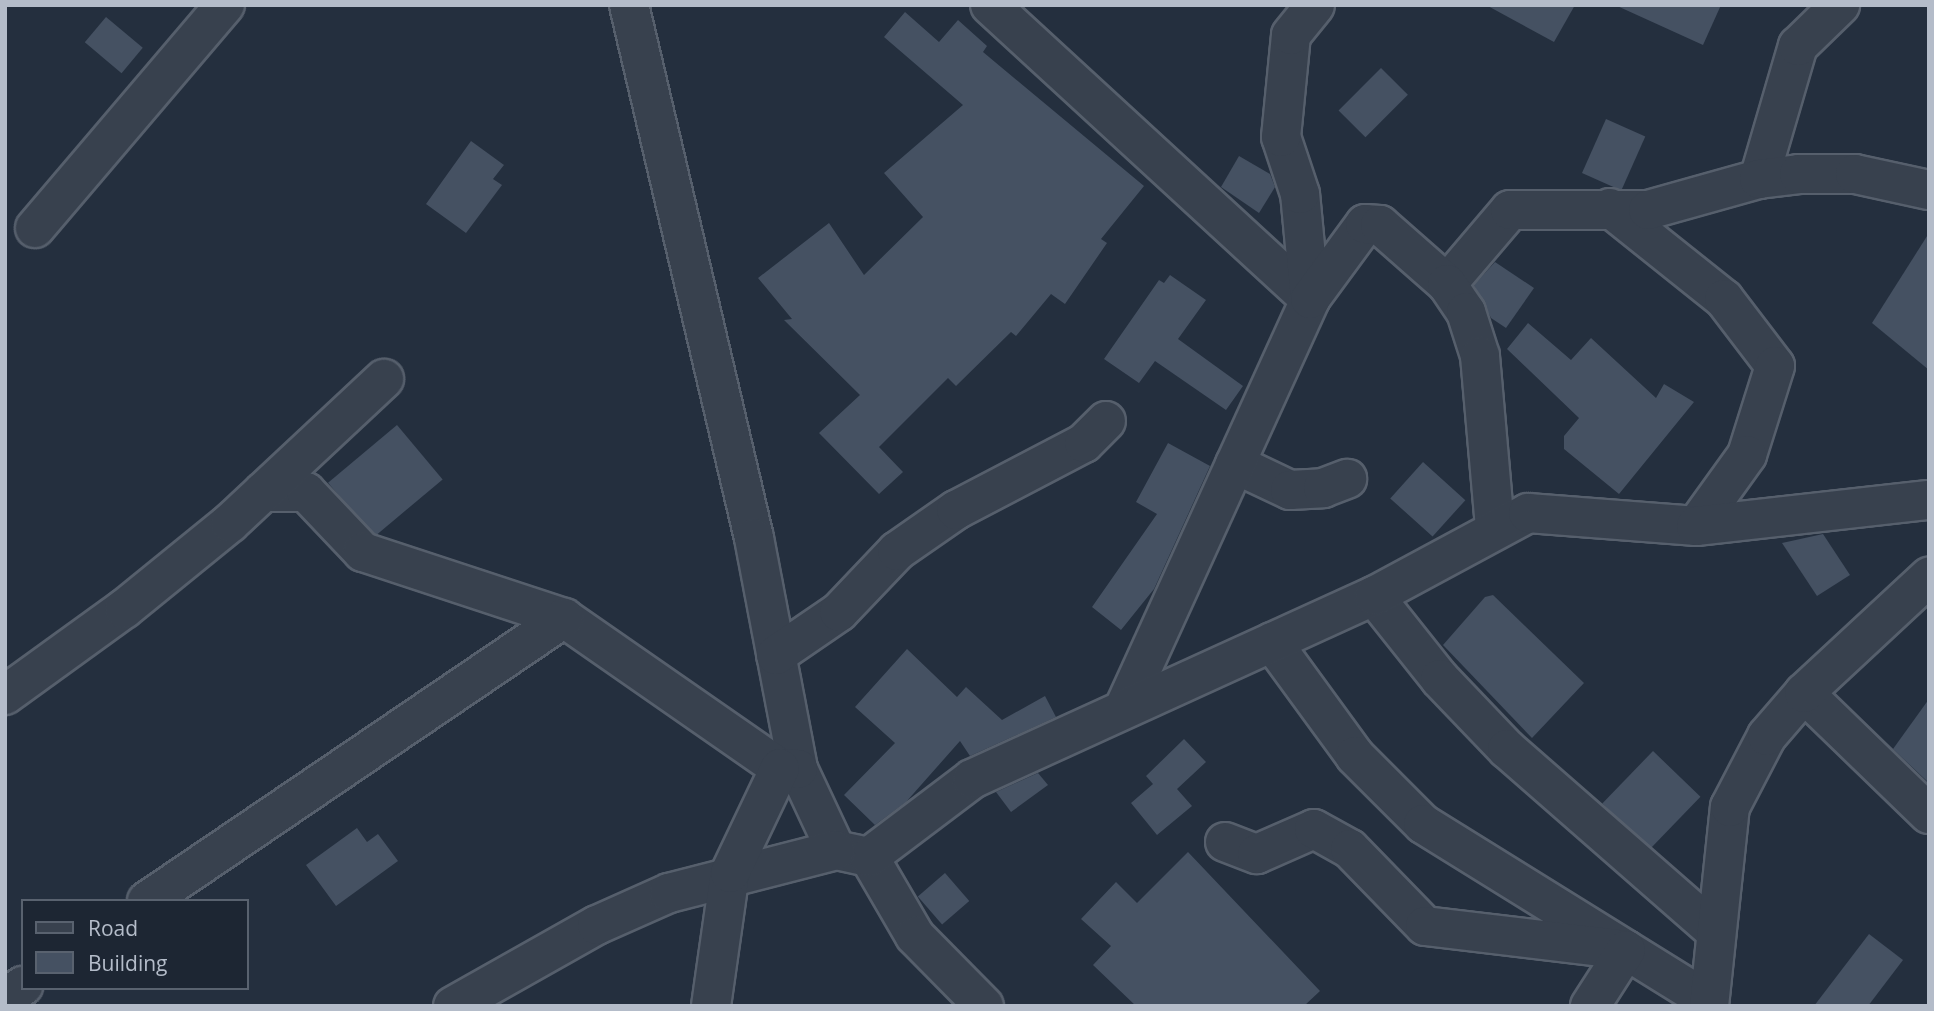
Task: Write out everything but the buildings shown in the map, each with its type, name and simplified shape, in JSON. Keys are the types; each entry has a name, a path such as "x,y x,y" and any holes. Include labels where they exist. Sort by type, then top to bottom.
{"street":[{"path":"35,228 225,5"},
{"path":"629,5 776,655 789,769 730,873 711,1006"},
{"path":"990,5 1310,299"},
{"path":"1310,299 1300,194 1281,137 1291,35 1315,5"},
{"path":"1759,179 1798,46 1840,5"},
{"path":"1447,284 1510,210 1648,210 1759,179 1855,174 1929,190"},
{"path":"1610,208 1724,299 1775,366 1747,455 1696,526"},
{"path":"1124,708 1310,299 1365,224 1373,222 1447,284 1466,313 1480,356 1495,528"},
{"path":"5,695 124,610 263,492 384,379"},
{"path":"776,655 839,612 907,544 956,510 1084,443 1106,421"},
{"path":"1235,464 1290,490 1323,488 1347,479"},
{"path":"263,492 306,492 363,552 564,618 789,769 915,936 972,1002"},
{"path":"453,1006 597,925 730,873 852,853 972,779 1374,596 1495,528 1528,513 1696,526 1929,500"},
{"path":"1272,642 1355,756 1423,824 1709,1003 1730,807 1767,736 1804,693 1929,577"},
{"path":"1374,596 1440,680 1507,749 1715,931"},
{"path":"150,899 564,618"},
{"path":"1804,693 1929,814"},
{"path":"1225,842 1257,854 1314,829 1350,849 1425,926 1626,950"},
{"path":"1590,1006 1626,950"},
{"path":"5,998 21,987"}]}
